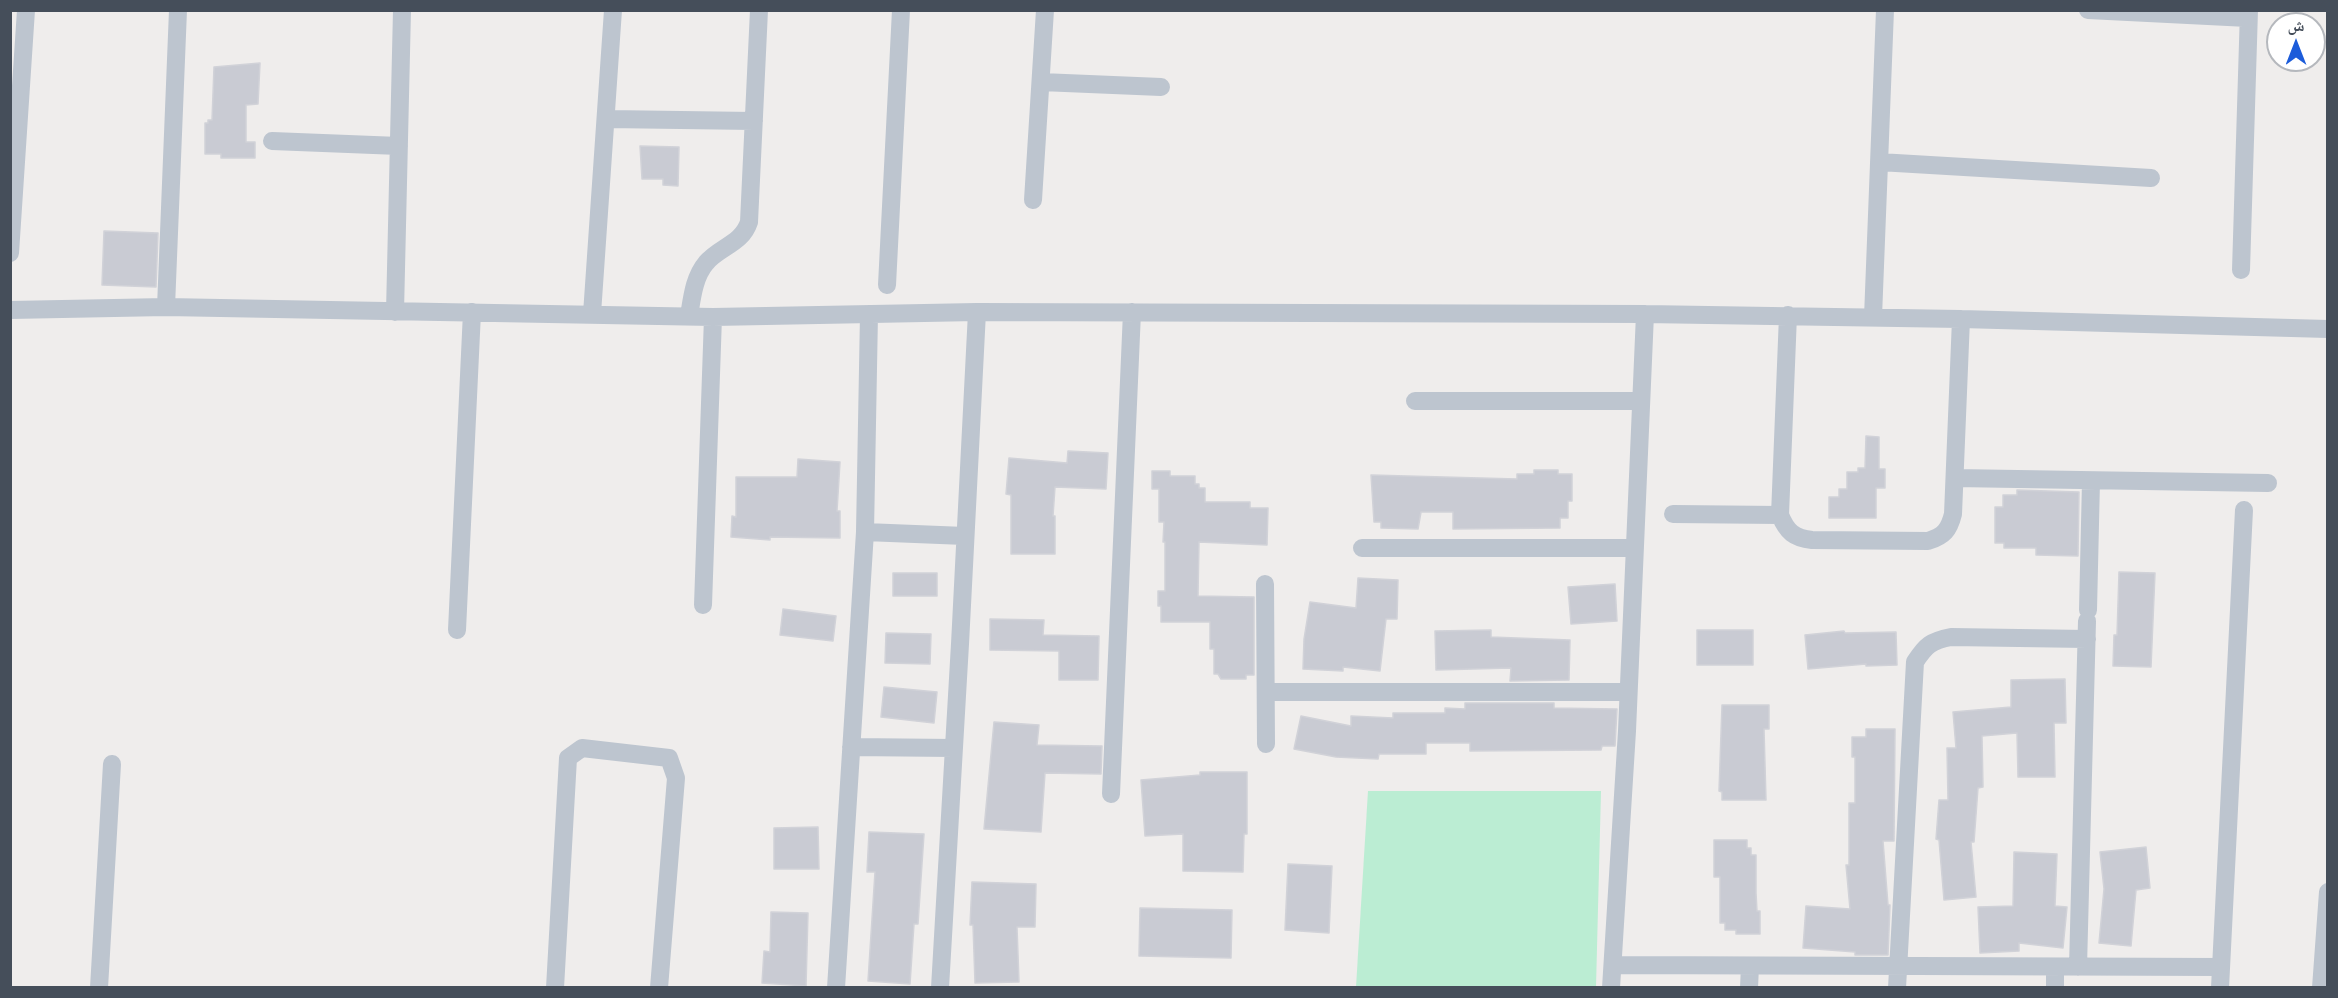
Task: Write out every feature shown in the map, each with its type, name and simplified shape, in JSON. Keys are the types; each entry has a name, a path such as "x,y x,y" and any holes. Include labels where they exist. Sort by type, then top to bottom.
{"street":[{"path":"10,253 26,10"},
{"path":"166,307 178,10"},
{"path":"395,312 402,10"},
{"path":"592,314 613,10"},
{"path":"689,316 701,270 711,258 737,241 747,229 749,222 759,10"},
{"path":"886,285 901,10"},
{"path":"1033,200 1045,10"},
{"path":"1873,317 1885,10"},
{"path":"2088,10 2248,14 2241,270"},
{"path":"1041,82 1161,87"},
{"path":"607,119 754,121"},
{"path":"272,141 399,146"},
{"path":"1879,162 2151,178"},
{"path":"10,310 166,307 689,316 977,312 1788,315 2328,329"},
{"path":"457,630 472,312"},
{"path":"940,987 977,312"},
{"path":"1111,794 1132,312"},
{"path":"836,987 865,532 869,314"},
{"path":"1611,987 1628,692 1645,314"},
{"path":"1788,315 1780,515 1786,529 1797,538 1928,540 1942,537 1950,526 1953,514 1961,319"},
{"path":"703,605 713,316"},
{"path":"1415,401 1641,401"},
{"path":"1955,478 2268,483"},
{"path":"2078,967 2091,481"},
{"path":"2220,987 2244,510"},
{"path":"1673,514 1780,515"},
{"path":"865,532 965,536"},
{"path":"1362,549 1634,548"},
{"path":"1265,584 1266,744"},
{"path":"1897,987 1915,662 1923,649 1936,640 2087,623"},
{"path":"1266,692 1628,692"},
{"path":"851,747 954,748"},
{"path":"555,987 568,758 582,748 669,758 675,778 659,987"},
{"path":"99,987 112,764"},
{"path":"2321,987 2328,892"},
{"path":"1613,965 2221,967"},
{"path":"1749,987 1750,966"},
{"path":"2055,967 2055,987"}],"green space":[{"path":"1368,791 1601,791 1596,987 1356,987"}],"building":[{"path":"260,63 258,104 246,105 246,142 255,142 255,158 221,158 221,154 205,154 205,123 212,120 214,67"},
{"path":"640,146 679,147 678,186 663,185 663,179 642,179"},
{"path":"104,231 158,233 156,287 102,285"},
{"path":"1866,436 1879,437 1879,469 1885,469 1885,488 1876,488 1876,518 1829,518 1829,497 1839,497 1839,489 1847,489 1847,472 1858,472 1858,468 1865,468"},
{"path":"1068,451 1108,453 1106,489 1055,487 1053,516 1055,516 1055,554 1011,554 1011,495 1006,494 1009,458 1067,463"},
{"path":"798,459 840,462 837,511 840,511 840,538 770,537 770,540 731,537 732,516 736,517 736,477 797,477"},
{"path":"1534,470 1558,470 1558,474 1572,474 1572,501 1568,501 1568,518 1560,518 1560,528 1453,529 1453,512 1421,512 1418,529 1381,528 1381,522 1374,522 1371,475 1517,479 1517,474 1534,474"},
{"path":"1152,471 1170,471 1170,476 1195,476 1195,484 1199,484 1199,488 1205,488 1205,502 1250,502 1250,508 1268,508 1267,545 1199,542 1198,596 1254,597 1254,675 1246,675 1246,679 1221,679 1218,674 1214,674 1214,649 1210,649 1210,622 1161,622 1158,591 1165,591 1164,522 1159,522 1159,489 1152,489"},
{"path":"2017,490 2079,492 2078,556 2036,555 2036,548 2004,548 2004,543 1995,543 1995,507 2003,507 2003,495 2017,495"},
{"path":"2119,572 2155,573 2151,667 2113,666 2114,635 2117,635"},
{"path":"893,573 937,573 937,596 893,596"},
{"path":"1358,578 1398,580 1397,619 1386,619 1380,671 1343,667 1343,671 1303,669 1304,639 1310,602 1356,608"},
{"path":"1615,584 1617,621 1571,624 1568,587"},
{"path":"783,609 836,616 833,641 780,635"},
{"path":"990,619 1044,620 1043,635 1099,636 1098,680 1059,680 1059,651 990,650"},
{"path":"1491,630 1491,637 1570,640 1569,680 1510,681 1511,668 1436,670 1435,631"},
{"path":"1697,630 1753,630 1753,665 1697,665"},
{"path":"1844,631 1845,633 1896,632 1897,665 1866,666 1866,664 1808,669 1805,635"},
{"path":"886,633 931,634 930,664 885,663"},
{"path":"2065,679 2066,723 2054,723 2055,777 2018,777 2017,733 1982,736 1983,787 1978,788 1974,842 1971,842 1976,897 1944,900 1939,840 1936,839 1939,800 1948,800 1947,748 1956,748 1953,712 2011,707 2011,680"},
{"path":"884,687 937,692 934,723 881,717"},
{"path":"1465,703 1554,703 1554,708 1617,709 1615,746 1602,746 1601,750 1470,751 1470,743 1426,743 1426,754 1379,754 1378,759 1336,757 1294,749 1301,716 1351,726 1351,716 1393,718 1393,713 1445,713 1445,708 1465,709"},
{"path":"1722,705 1769,705 1769,729 1764,729 1766,800 1722,800 1722,792 1719,791"},
{"path":"994,722 1039,725 1037,745 1102,746 1101,774 1045,773 1041,832 984,829"},
{"path":"1866,729 1895,729 1894,841 1883,841 1888,905 1890,905 1888,955 1855,955 1855,952 1803,948 1806,906 1850,909 1846,865 1849,865 1849,803 1855,803 1855,757 1852,757 1852,737 1866,737"},
{"path":"1200,772 1247,772 1247,834 1244,834 1243,872 1183,871 1183,834 1145,836 1141,780 1200,775"},
{"path":"818,827 819,869 774,869 774,828"},
{"path":"869,832 924,834 918,924 914,924 910,984 868,981 875,872 867,872"},
{"path":"1714,840 1747,840 1747,848 1751,848 1751,855 1756,855 1756,893 1757,911 1760,911 1760,934 1736,934 1736,930 1725,930 1725,923 1720,923 1720,877 1714,877"},
{"path":"2146,847 2150,888 2136,890 2131,946 2099,943 2104,889 2100,852"},
{"path":"2014,852 2057,854 2055,906 2067,907 2063,948 2019,943 2019,951 1980,953 1978,907 2013,906"},
{"path":"1288,864 1332,866 1329,933 1285,930"},
{"path":"972,882 1036,884 1035,927 1017,927 1019,982 975,983 973,925 970,925"},
{"path":"1140,908 1232,910 1231,958 1139,956"},
{"path":"771,912 808,913 806,986 762,983 764,951 770,952"}]}
